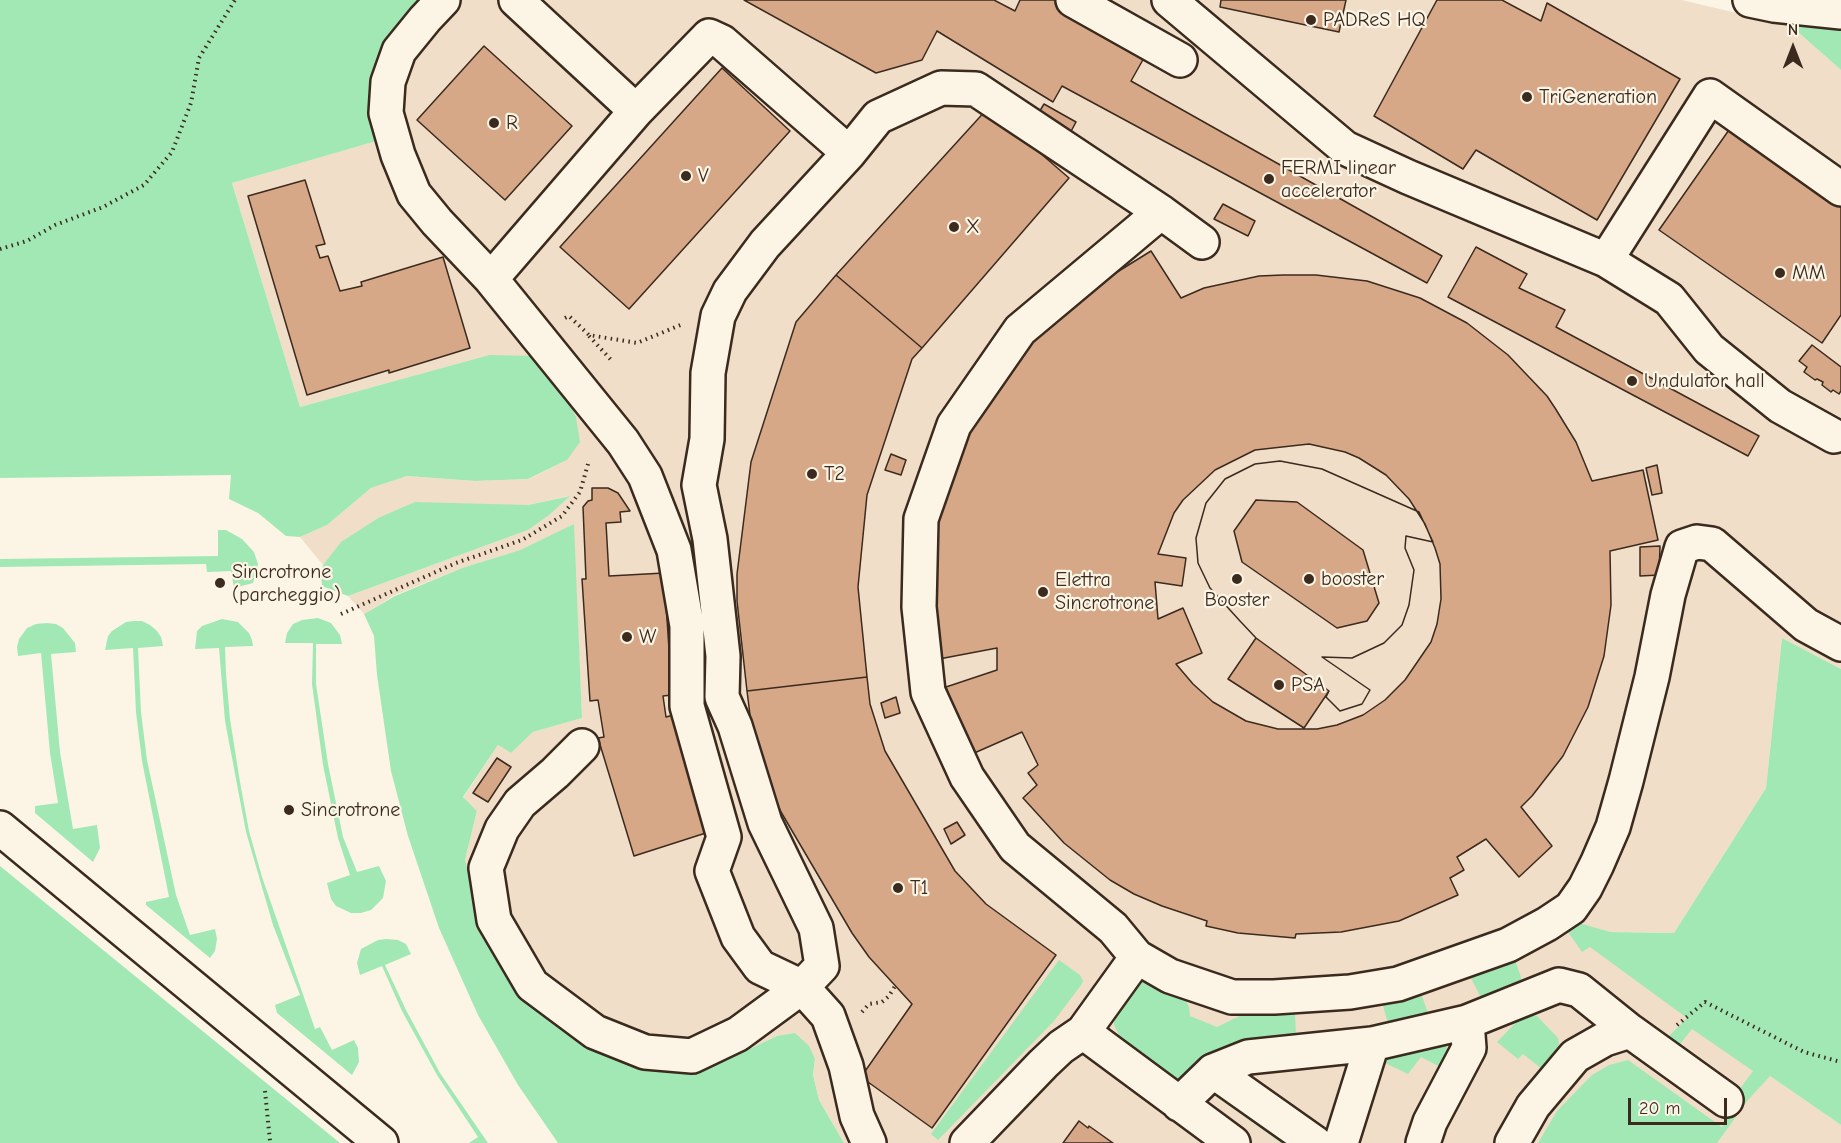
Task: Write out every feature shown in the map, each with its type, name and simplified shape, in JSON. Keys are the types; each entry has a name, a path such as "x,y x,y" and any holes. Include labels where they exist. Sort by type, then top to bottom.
{"street":[{"path":"443,0 399,51 388,82 386,113 398,155 414,194 491,279 623,442 645,476 674,550 687,626 687,706 724,837 712,871 738,937 760,967 802,987 828,1016 846,1066 857,1116 869,1143"},
{"path":"516,0 636,111"},
{"path":"1073,0 1180,60"},
{"path":"1169,0 1345,148 1606,261 1669,299 1709,349 1780,406 1834,436"},
{"path":"1750,0 1774,5 1841,12"},
{"path":"491,279 636,111 709,36 722,42 849,153"},
{"path":"582,746 520,803 502,829 486,868 494,920 532,985 594,1032 645,1052 692,1056 738,1034 802,987 822,966 816,928 765,823 735,726 722,697 723,656 718,609 710,539 699,485 707,440 708,373 718,316 730,291 765,244 849,153 878,117 941,88 976,89 1161,212 1202,242"},
{"path":"1606,261 1710,96 1841,189"},
{"path":"1161,212 1020,330 954,425 921,519 919,607 928,692 967,777 1015,847 1113,928 1137,957 1170,976 1232,997 1275,997 1350,992 1398,984 1508,945 1547,924 1570,908 1585,888 1613,826 1638,735 1668,595 1682,547 1697,542 1712,544 1806,625 1841,644"},
{"path":"687,706 722,697"},
{"path":"0,828 381,1143"},
{"path":"967,1143 1043,1064 1061,1047 1083,1032 1137,957"},
{"path":"1179,1104 1213,1071 1248,1057 1372,1044 1467,1022 1559,985 1579,990 1640,1039 1726,1100"},
{"path":"1423,1143 1430,1122 1469,1048 1467,1022"},
{"path":"1083,1032 1233,1143"},
{"path":"1512,1143 1533,1106 1575,1056 1605,1040 1640,1039"},
{"path":"1341,1143 1372,1044"},
{"path":"1213,1071 1315,1143"}],"path":[{"path":"0,249 27,241 55,225 103,207 144,186 172,152 191,103 199,58 235,0"},
{"path":"589,336 637,343 694,319 707,315 718,316"},
{"path":"537,336 569,316 613,362"},
{"path":"341,614 456,563 522,540 562,516 580,492 588,464"},
{"path":"1640,1039 1705,1002 1804,1052 1841,1062"}],"shaded area":[{"path":"419,0 1682,0 1791,26 1841,70 1841,669 1782,638 1766,788 1674,933 1610,932 1688,1019 1841,1125 1841,1143 844,1143 819,1100 813,1075 815,1059 777,1036 717,1064 659,1062 603,1050 563,1029 519,988 486,933 465,860 477,811 463,798 498,745 511,753 533,732 582,718 573,525 520,550 462,568 395,595 364,614 348,596 528,530 568,496 528,505 475,505 378,518 342,542 323,565 300,537 327,525 371,488 407,476 475,481 529,479 567,460 489,355 300,407 232,183 380,140 378,66"}],"green space":[{"path":"0,0 419,0 378,66 380,140 232,183 300,407 489,355 535,356 561,386 576,417 580,442 567,460 528,479 475,481 407,476 371,488 327,525 300,537 286,536 258,513 229,499 231,475 0,478"},
{"path":"1791,26 1841,27 1841,70"},
{"path":"570,496 528,530 348,596 322,586 323,565 341,542 378,518 415,502 528,505"},
{"path":"574,524 582,718 533,732 511,753 498,745 463,797 477,811 465,860 486,933 519,988 563,1028 603,1050 659,1062 717,1064 777,1036 795,1033 809,1046 815,1059 813,1075 819,1100 844,1143 558,1143 518,1085 478,1015 439,928 408,836 391,771 377,675 374,636 364,614 395,596 462,568 520,550"},
{"path":"218,530 226,530 242,539 254,552 258,564 253,583 234,588 231,571 207,572 206,564 0,567 0,559 218,556"},
{"path":"318,618 331,623 340,635 342,644 316,644 316,684 328,764 343,837 357,872 379,866 386,881 383,898 371,910 361,913 351,913 336,906 331,899 327,883 350,875 338,838 323,765 312,684 313,643 285,643 287,633 293,624"},
{"path":"222,619 238,622 249,633 253,646 225,647 226,674 230,719 240,782 249,831 262,877 315,1029 320,1027 332,1050 354,1040 358,1048 359,1062 352,1075 277,1013 275,1005 300,995 273,925 246,832 225,721 219,648 195,649 197,631 202,626"},
{"path":"142,621 150,625 161,637 163,646 138,648 141,712 147,760 176,895 190,935 215,929 217,939 215,951 210,958 146,905 146,902 169,897 142,761 136,712 133,648 105,650 108,636 112,631 126,622"},
{"path":"47,623 63,628 75,643 76,652 51,654 60,752 73,829 97,825 100,848 93,862 35,813 35,806 58,803 50,753 41,653 18,656 17,647 19,639 27,628"},
{"path":"1782,638 1841,669 1841,1125 1770,1076 1748,1100 1717,1143 1538,1143 1557,1111 1592,1075 1609,1065 1628,1060 1722,1127 1727,1118 1720,1116 1753,1071 1692,1029 1676,1049 1668,1037 1687,1018 1590,947 1582,952 1568,932 1515,960 1523,983 1481,998 1471,978 1421,993 1430,1019 1389,1027 1382,1002 1295,1012 1296,1036 1178,1083 1128,1046 1120,1037 1114,1025 1113,1012 1126,975 1180,989 1189,1007 1190,1016 1217,1027 1254,1009 1572,921 1610,932 1674,933 1766,788"},
{"path":"0,866 340,1143 0,1143"},
{"path":"378,940 398,940 406,944 411,954 385,965 440,1073 488,1143 469,1143 478,1137 437,1075 402,1011 382,966 360,975 357,963 361,949"},
{"path":"1059,960 1080,975 1083,981 1081,985 1054,1021 938,1140 931,1134"},
{"path":"1526,1015 1537,1016 1558,1038 1557,1054 1542,1069 1523,1054 1518,1059 1497,1042 1519,1019"},
{"path":"1443,1045 1447,1047 1450,1054 1442,1068 1421,1057 1408,1074 1385,1063 1389,1057"},
{"path":"1223,1092 1294,1143 1281,1143 1212,1093"}],"building":[{"name":"FERMI linear accelerator","path":"744,0 994,0 1015,11 1020,0 1063,0 1149,49 1131,81 1442,256 1427,283 1062,86 1053,102 937,31 922,60 876,73"},
{"name":"PADReS HQ","path":"1221,0 1346,0 1339,32 1220,7"},
{"name":"TriGeneration","path":"1437,0 1502,0 1541,21 1547,3 1680,79 1597,220 1476,150 1463,169 1374,116"},
{"name":"R","path":"484,46 572,126 505,200 417,120"},
{"name":"V","path":"722,68 790,131 629,309 560,247"},
{"path":"1044,104 1076,122 1068,137 1035,119"},
{"name":"X","path":"988,108 1069,178 922,348 836,275"},
{"name":"MM","path":"1731,127 1841,204 1841,315 1822,343 1659,230"},
{"path":"305,180 325,244 316,246 320,258 328,256 340,291 362,286 361,282 443,257 470,348 307,395 248,196"},
{"path":"1223,204 1255,221 1248,236 1214,219"},
{"name":"Undulator hall","path":"1476,247 1527,274 1519,288 1565,310 1556,327 1759,436 1748,456 1448,297"},
{"name":"Elettra Sincrotrone","path":"1151,251 1181,298 1204,288 1259,276 1316,275 1367,281 1420,298 1467,323 1508,355 1547,396 1555,408 1576,442 1592,481 1643,470 1658,540 1610,551 1611,605 1604,656 1588,707 1563,756 1521,807 1552,846 1519,877 1486,839 1457,857 1464,870 1450,878 1458,895 1399,921 1341,932 1296,934 1295,938 1238,933 1206,926 1207,921 1162,906 1110,880 1064,843 1023,798 1037,785 1028,773 1038,765 1022,732 972,754 946,687 997,670 997,648 939,659 931,571 934,507 989,391 1029,340 1077,297","holes":["1309,444 1345,452 1386,475 1409,499 1425,524 1440,564 1441,599 1431,642 1405,680 1385,700 1363,715 1337,725 1317,729 1278,729 1246,721 1213,702 1176,664 1202,653 1183,608 1158,619 1155,582 1182,586 1186,558 1158,554 1174,513 1183,500 1215,470 1255,450"]},
{"name":"T2","path":"836,275 922,348 912,359 867,495 858,587 867,677 747,691 737,601 737,574 751,462 796,322"},
{"path":"1812,345 1841,367 1839,394 1833,390 1831,392 1822,385 1823,382 1815,380 1804,372 1807,367 1799,361"},
{"path":"891,454 906,460 901,475 885,470"},
{"name":"Booster","path":"1280,461 1322,469 1419,512 1433,542 1406,536 1405,548 1414,570 1409,605 1402,625 1384,643 1352,658 1322,657 1370,690 1362,704 1340,711 1326,697 1329,691 1256,638 1210,588 1198,563 1196,538 1206,503 1225,479 1255,464","holes":["1256,500 1297,502 1363,550 1379,603 1367,621 1337,628 1242,562 1234,531"]},
{"name":"Booster","path":"1280,461 1322,469 1419,512 1433,542 1406,536 1405,548 1414,570 1409,605 1402,625 1384,643 1352,658 1322,657 1370,690 1362,704 1340,711 1326,697 1329,691 1256,638 1210,588 1198,563 1196,538 1206,503 1225,479 1255,464"},
{"path":"1657,465 1662,493 1652,495 1646,468"},
{"name":"W","path":"592,488 608,488 618,493 630,511 620,512 621,522 606,523 609,576 664,573 672,695 663,696 666,717 677,714 712,831 634,856 598,738 604,737 598,700 590,701 582,579 586,579 583,507 592,500"},
{"path":"1660,546 1659,575 1640,576 1640,547"},
{"name":"PSA","path":"1256,638 1329,691 1304,728 1228,679"},
{"name":"T1","path":"867,677 870,704 885,751 955,871 986,904 1056,955 932,1128 861,1077 912,1004 869,957 852,933 781,812 770,788 752,731 747,691"},
{"path":"896,697 900,713 885,718 881,703"},
{"path":"497,758 511,767 488,802 473,793"},
{"path":"957,822 965,835 951,844 944,829"},
{"path":"1079,1121 1088,1128 1089,1126 1113,1143 1063,1143"}],"place":[{"name":"PADReS HQ","path":"1311,20"},
{"name":"TriGeneration","path":"1527,97"},
{"name":"R","path":"494,123"},
{"name":"V","path":"686,176"},
{"name":"FERMI linear accelerator","path":"1269,179"},
{"name":"X","path":"954,227"},
{"name":"MM","path":"1780,273"},
{"name":"Undulator hall","path":"1632,381"},
{"name":"T2","path":"812,474"},
{"name":"Booster","path":"1237,579"},
{"name":"booster","path":"1309,579"},
{"name":"Sincrotrone (parcheggio)","path":"220,583"},
{"name":"Elettra Sincrotrone","path":"1043,592"},
{"name":"W","path":"627,637"},
{"name":"PSA","path":"1279,685"},
{"name":"Sincrotrone","path":"289,810"},
{"name":"T1","path":"898,888"}]}
